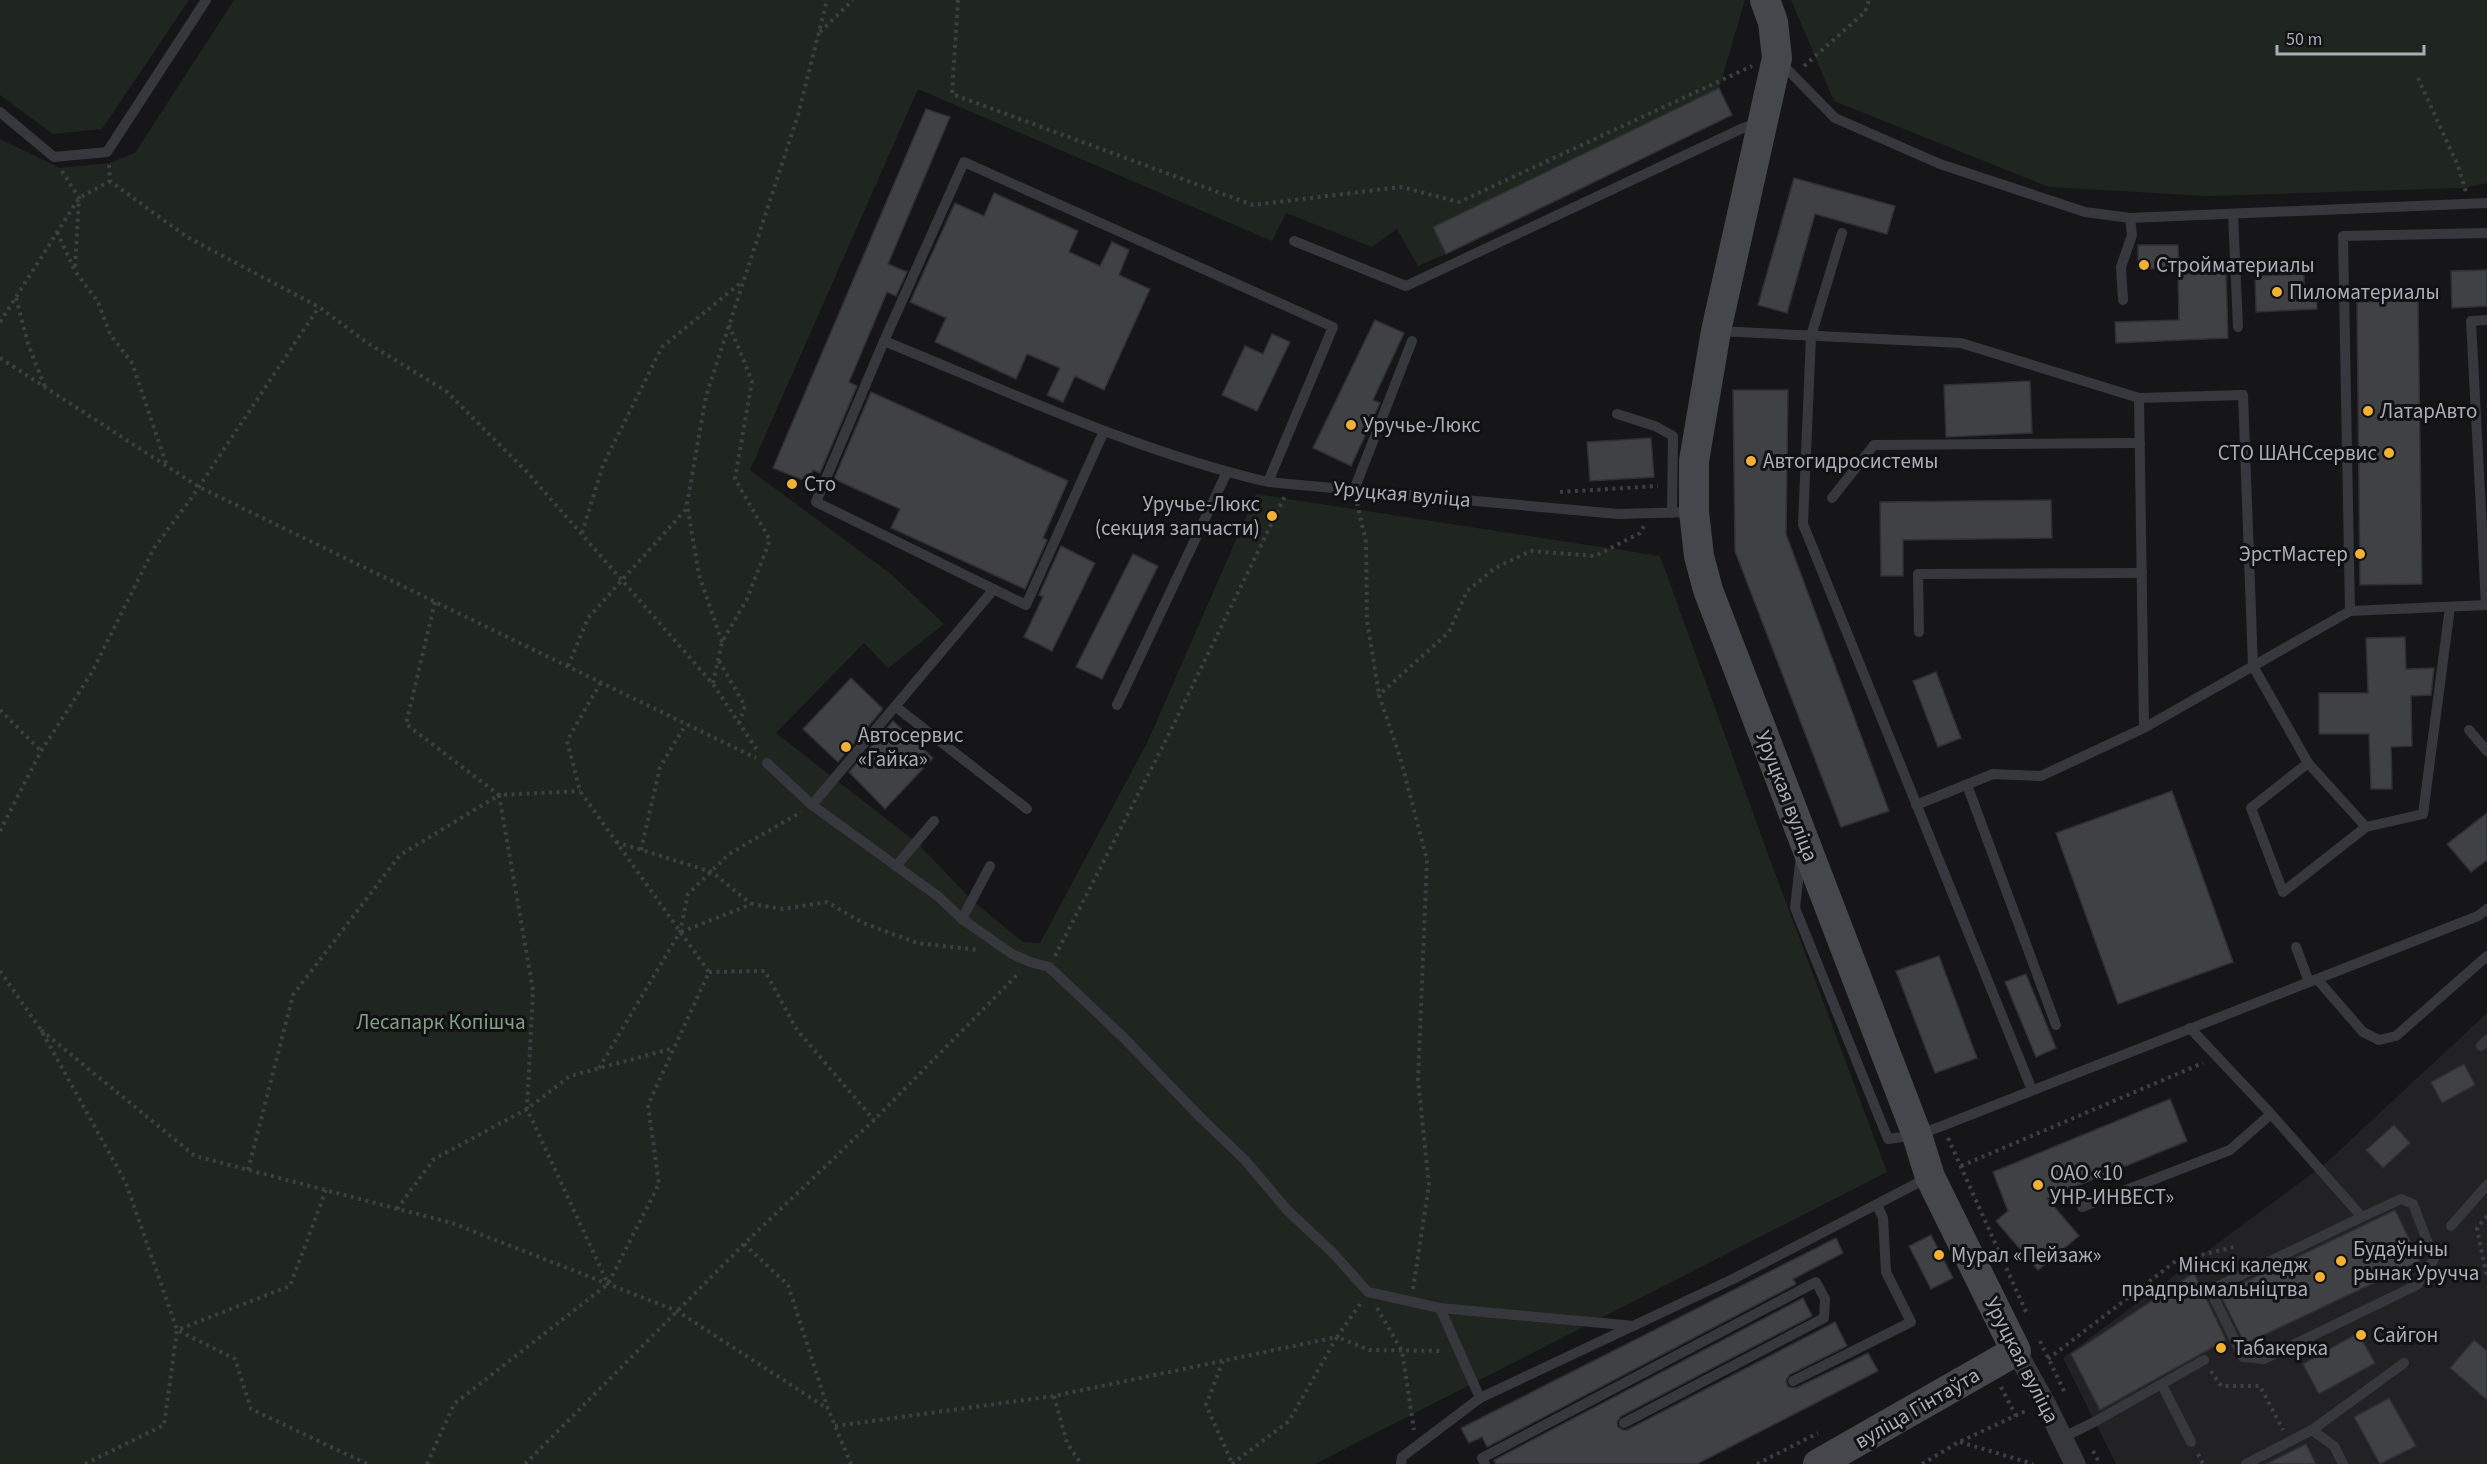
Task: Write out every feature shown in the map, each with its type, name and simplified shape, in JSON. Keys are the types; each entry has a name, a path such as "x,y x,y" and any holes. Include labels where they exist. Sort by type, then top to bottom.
{"street":[{"path":"1683,512 1716,331 1762,122 1784,68 1765,0"},
{"name":"Уруцкая вуліца","path":"1683,512 1699,556 1708,590 1802,837 1930,1130 1929,1177 2026,1342 2045,1403 2075,1464"},
{"name":"вуліца Гінтаўта","path":"1818,1464 2026,1342"}],"lane":[{"path":"0,112 54,157 107,152 206,0"},
{"path":"1784,68 1835,118 1940,164 2085,212 2130,219 2487,203"},
{"path":"1294,241 1406,286 1743,128 1762,122"},
{"path":"1104,431 1026,605 816,502 884,341 964,162 1333,327 1268,482"},
{"path":"2232,214 2238,327"},
{"path":"2123,300 2121,267 2132,235 2130,219"},
{"path":"1842,233 1811,336 1803,524 2032,1090"},
{"path":"2350,611 2343,236 2487,234"},
{"path":"1916,804 1993,774 2041,776 2144,728 2350,611 2487,605 2471,321 2487,320"},
{"path":"1716,331 1961,343 2139,398 2243,394 2253,666 2308,763 2366,827"},
{"name":"Уруцкая вуліца","path":"884,341 1104,431 1227,472 1268,482 1618,514 1683,512"},
{"path":"1354,490 1413,341"},
{"path":"2139,398 2144,728"},
{"path":"1617,414 1655,426 1673,436 1683,512"},
{"path":"1832,498 1874,445 2140,443"},
{"path":"1118,705 1227,472"},
{"path":"1919,632 1918,574 2142,573"},
{"path":"812,805 994,590"},
{"path":"2308,763 2251,808 2283,891 2366,827 2423,814 2450,607"},
{"path":"896,706 1027,809"},
{"path":"2469,730 2487,751"},
{"path":"767,763 812,805 939,897 962,919 1012,954 1049,967 1123,1037 1201,1119 1245,1160 1287,1210 1333,1253 1368,1292 1440,1308 1634,1326"},
{"path":"1967,785 2056,1025"},
{"path":"896,866 934,821"},
{"path":"962,919 990,866"},
{"path":"1930,1130 2478,916 2487,909"},
{"path":"2296,947 2313,981 2363,1032 2379,1040 2396,1036 2487,956"},
{"path":"2190,1028 2271,1114 2362,1217"},
{"path":"2082,1207 2230,1150 2271,1114"},
{"path":"1401,1464 1402,1457 1480,1398 1735,1278 1929,1177"},
{"path":"2451,1226 2487,1185"},
{"path":"2401,1199 2413,1204 2434,1259 2417,1285 2264,1359 2242,1357 2215,1300 2214,1288 2362,1217 2401,1199"},
{"path":"1793,1381 1911,1322 1886,1272 1883,1218 1876,1205"},
{"path":"1485,1464 1482,1458 1816,1282 1825,1299 1824,1318 1624,1423"},
{"path":"1440,1308 1480,1398"},
{"path":"2062,1437 2162,1385 2204,1360"},
{"path":"2246,1464 2312,1430 2404,1363"},
{"path":"2162,1385 2192,1442"},
{"path":"2312,1430 2334,1446 2343,1464"}],"path":[{"path":"722,642 699,575 688,508 706,396 798,115 827,0"},
{"path":"820,33 854,0"},
{"path":"958,0 952,94 1253,205 1401,187 1459,202 1749,66 1784,68 1865,12 1869,0"},
{"path":"2418,78 2458,166 2470,204"},
{"path":"54,157 79,198 75,271"},
{"path":"0,322 79,198 110,181 187,237 319,307 369,344 446,391 527,472 713,684 764,762 199,487 0,358"},
{"path":"57,232 75,271 98,302 110,333 132,363 167,466"},
{"path":"582,534 603,465 662,346 744,281"},
{"path":"16,297 28,344 45,388"},
{"path":"0,831 41,751 92,674 154,548 199,487 319,307"},
{"path":"713,684 722,642 747,599 770,540 735,479 752,381 729,325"},
{"path":"1049,967 1166,742 1291,484"},
{"path":"1354,490 1366,542 1367,621 1379,695 1400,757 1427,860 1418,1080 1429,1185 1412,1302"},
{"path":"568,666 588,618 688,508"},
{"path":"1379,695 1449,632 1467,591 1495,568 1531,551 1594,556 1640,533 1650,514"},
{"path":"435,602 406,724 499,795 533,990 527,1109 608,1284"},
{"path":"718,660 745,706 739,723"},
{"path":"601,682 567,741 580,791 709,972"},
{"path":"0,710 41,751"},
{"path":"641,849 660,767 686,724"},
{"path":"248,1170 293,995 400,855 499,795 580,791"},
{"path":"599,1068 680,932 688,894 729,854 812,805"},
{"path":"616,842 712,872 752,904 783,909 827,902 863,923 917,943 1012,954"},
{"path":"680,932 752,904"},
{"path":"525,1464 744,1244 874,1120 1030,962"},
{"path":"0,971 41,1030 126,1183 177,1330 164,1425 85,1464"},
{"path":"709,972 765,971 796,1030 874,1120"},
{"path":"427,1464 454,1404 608,1284 659,1184 648,1105 709,972"},
{"path":"41,1030 195,1156 452,1223 677,1311 828,1409"},
{"path":"397,1209 434,1159 527,1109 570,1076 674,1048"},
{"path":"1961,1166 2217,1057"},
{"path":"1930,1130 1961,1166 2027,1313"},
{"path":"177,1330 290,1286 326,1190"},
{"path":"2487,1216 2477,1228 2487,1278"},
{"path":"744,1244 788,1285 828,1409 851,1464"},
{"path":"2048,1359 2176,1261 2234,1247"},
{"path":"1223,1361 1206,1405 1232,1464 1289,1420 1337,1337 1368,1292 1402,1351 1416,1446"},
{"path":"177,1330 235,1359 251,1408 367,1464"},
{"path":"835,1426 1054,1396 1337,1337 1369,1350 1459,1352"},
{"path":"2026,1342 2048,1359 2100,1464"},
{"path":"2204,1360 2221,1386 2260,1386 2289,1442"},
{"path":"1922,1464 1959,1442 2065,1394"},
{"path":"1054,1396 1067,1443 1081,1464"},
{"path":"1959,1442 2033,1464"}],"shaded area":[{"name":"Будаўнічы рынак Уручча","path":"2487,1013 2487,1464 2116,1464 2063,1358 2326,1163"}],"green space":[{"path":"0,0 189,0 102,129 53,134 0,95"},
{"name":"Лесапарк Копішча","path":"234,0 1745,0 1719,88 1433,227 1446,254 1418,266 1397,229 1372,247 1286,213 1272,241 918,89 750,470 891,574 944,624 888,668 864,643 776,733 916,842 972,900 1023,942 1040,943 1148,741 1256,494 1660,556 1769,857 1887,1172 1315,1464 0,1464 0,139 60,168 109,163 135,153"},
{"path":"1791,0 2487,0 2487,183 2464,188 2208,196 2049,187 1834,101"}],"building":[{"path":"1719,88 1732,115 1446,254 1433,227"},
{"path":"926,109 950,117 888,264 907,272 896,296 887,292 849,382 857,386 820,473 813,470 808,482 773,468"},
{"path":"1794,178 1895,206 1887,234 1815,214 1787,313 1758,305"},
{"path":"994,193 1078,231 1069,252 1100,266 1112,242 1129,250 1119,275 1150,289 1104,390 1075,376 1063,402 1047,395 1060,368 1027,354 1016,379 935,342 946,318 910,302 955,203 984,216"},
{"path":"2138,245 2178,245 2179,268 2138,269"},
{"path":"2487,270 2487,306 2452,308 2451,271"},
{"path":"2226,273 2228,338 2116,343 2115,322 2179,320 2178,274"},
{"path":"2304,274 2304,292 2316,291 2317,309 2256,312 2255,276"},
{"path":"2418,301 2422,584 2360,585 2357,302"},
{"path":"1375,320 1404,333 1373,400 1380,403 1351,466 1313,448"},
{"path":"1272,334 1290,342 1257,411 1222,395 1245,346 1263,354"},
{"path":"2030,381 2032,433 1946,437 1944,385"},
{"path":"1733,390 1788,390 1786,534 1889,811 1841,827 1735,551"},
{"path":"871,392 1068,481 1043,538 1047,540 1025,589 891,528 900,509 834,479"},
{"path":"1651,438 1654,477 1590,481 1587,442"},
{"path":"2051,500 2052,538 1903,540 1903,576 1881,576 1880,502"},
{"path":"1061,546 1095,563 1052,651 1024,637 1043,597 1039,595"},
{"path":"1133,554 1158,566 1102,679 1076,667"},
{"path":"2405,637 2406,669 2434,668 2431,695 2411,696 2412,746 2391,747 2392,789 2371,789 2369,734 2319,734 2319,693 2368,693 2366,638"},
{"path":"1936,672 1961,738 1938,747 1913,681"},
{"path":"851,678 882,710 838,762 803,729"},
{"path":"893,721 933,758 885,809 849,772"},
{"path":"2172,791 2233,962 2118,1004 2056,833"},
{"path":"2487,813 2487,860 2471,872 2447,844"},
{"path":"1939,956 1977,1058 1935,1073 1896,971"},
{"path":"2026,974 2056,1048 2036,1057 2005,982"},
{"path":"2464,1064 2475,1085 2442,1103 2431,1082"},
{"name":"ОАО «10 УНР-ИНВЕСТ»","path":"2170,1099 2187,1141 2047,1198 2079,1236 2038,1270 1996,1221 2008,1211 1993,1172"},
{"path":"2394,1125 2410,1143 2383,1168 2366,1150"},
{"name":"Мінскі каледж прадпрымальніцтва","path":"2395,1210 2420,1261 2245,1344 2222,1298 2222,1293"},
{"path":"1931,1235 1953,1278 1931,1289 1909,1246"},
{"path":"1836,1238 1843,1253 1793,1279 1796,1284 1487,1447 1482,1437 1469,1443 1461,1428"},
{"path":"2194,1273 2226,1340 2100,1410 2071,1354"},
{"path":"1803,1298 1812,1316 1621,1416 1617,1422 1618,1427 1627,1430 1835,1322 1847,1346 1789,1375 1786,1381 1788,1387 1796,1388 1868,1353 1878,1371 1697,1464 1496,1464 1494,1460"},
{"path":"2358,1333 2375,1363 2319,1394 2303,1364"},
{"path":"2474,1340 2487,1351 2487,1400 2450,1368"},
{"path":"2389,1398 2416,1446 2380,1464 2354,1417"},
{"path":"2306,1444 2316,1464 2266,1464"}],"place":[{"name":"Стройматериалы","path":"2144,265"},
{"name":"Пиломатериалы","path":"2277,292"},
{"name":"ЛатарАвто","path":"2368,411"},
{"name":"Уручье-Люкс","path":"1351,425"},
{"name":"СТО ШАНСсервис","path":"2389,453"},
{"name":"Автогидросистемы","path":"1751,461"},
{"name":"Сто","path":"792,484"},
{"name":"Уручье-Люкс (секция запчасти)","path":"1272,516"},
{"name":"ЭрстМастер","path":"2360,554"},
{"name":"Автосервис «Гайка»","path":"846,747"},
{"name":"ОАО «10 УНР-ИНВЕСТ»","path":"2038,1185"},
{"name":"Мурал «Пейзаж»","path":"1939,1255"},
{"name":"Будаўнічы рынак Уручча","path":"2341,1261"},
{"name":"Мінскі каледж прадпрымальніцтва","path":"2320,1277"},
{"name":"Сайгон","path":"2361,1335"},
{"name":"Табакерка","path":"2221,1348"}]}
